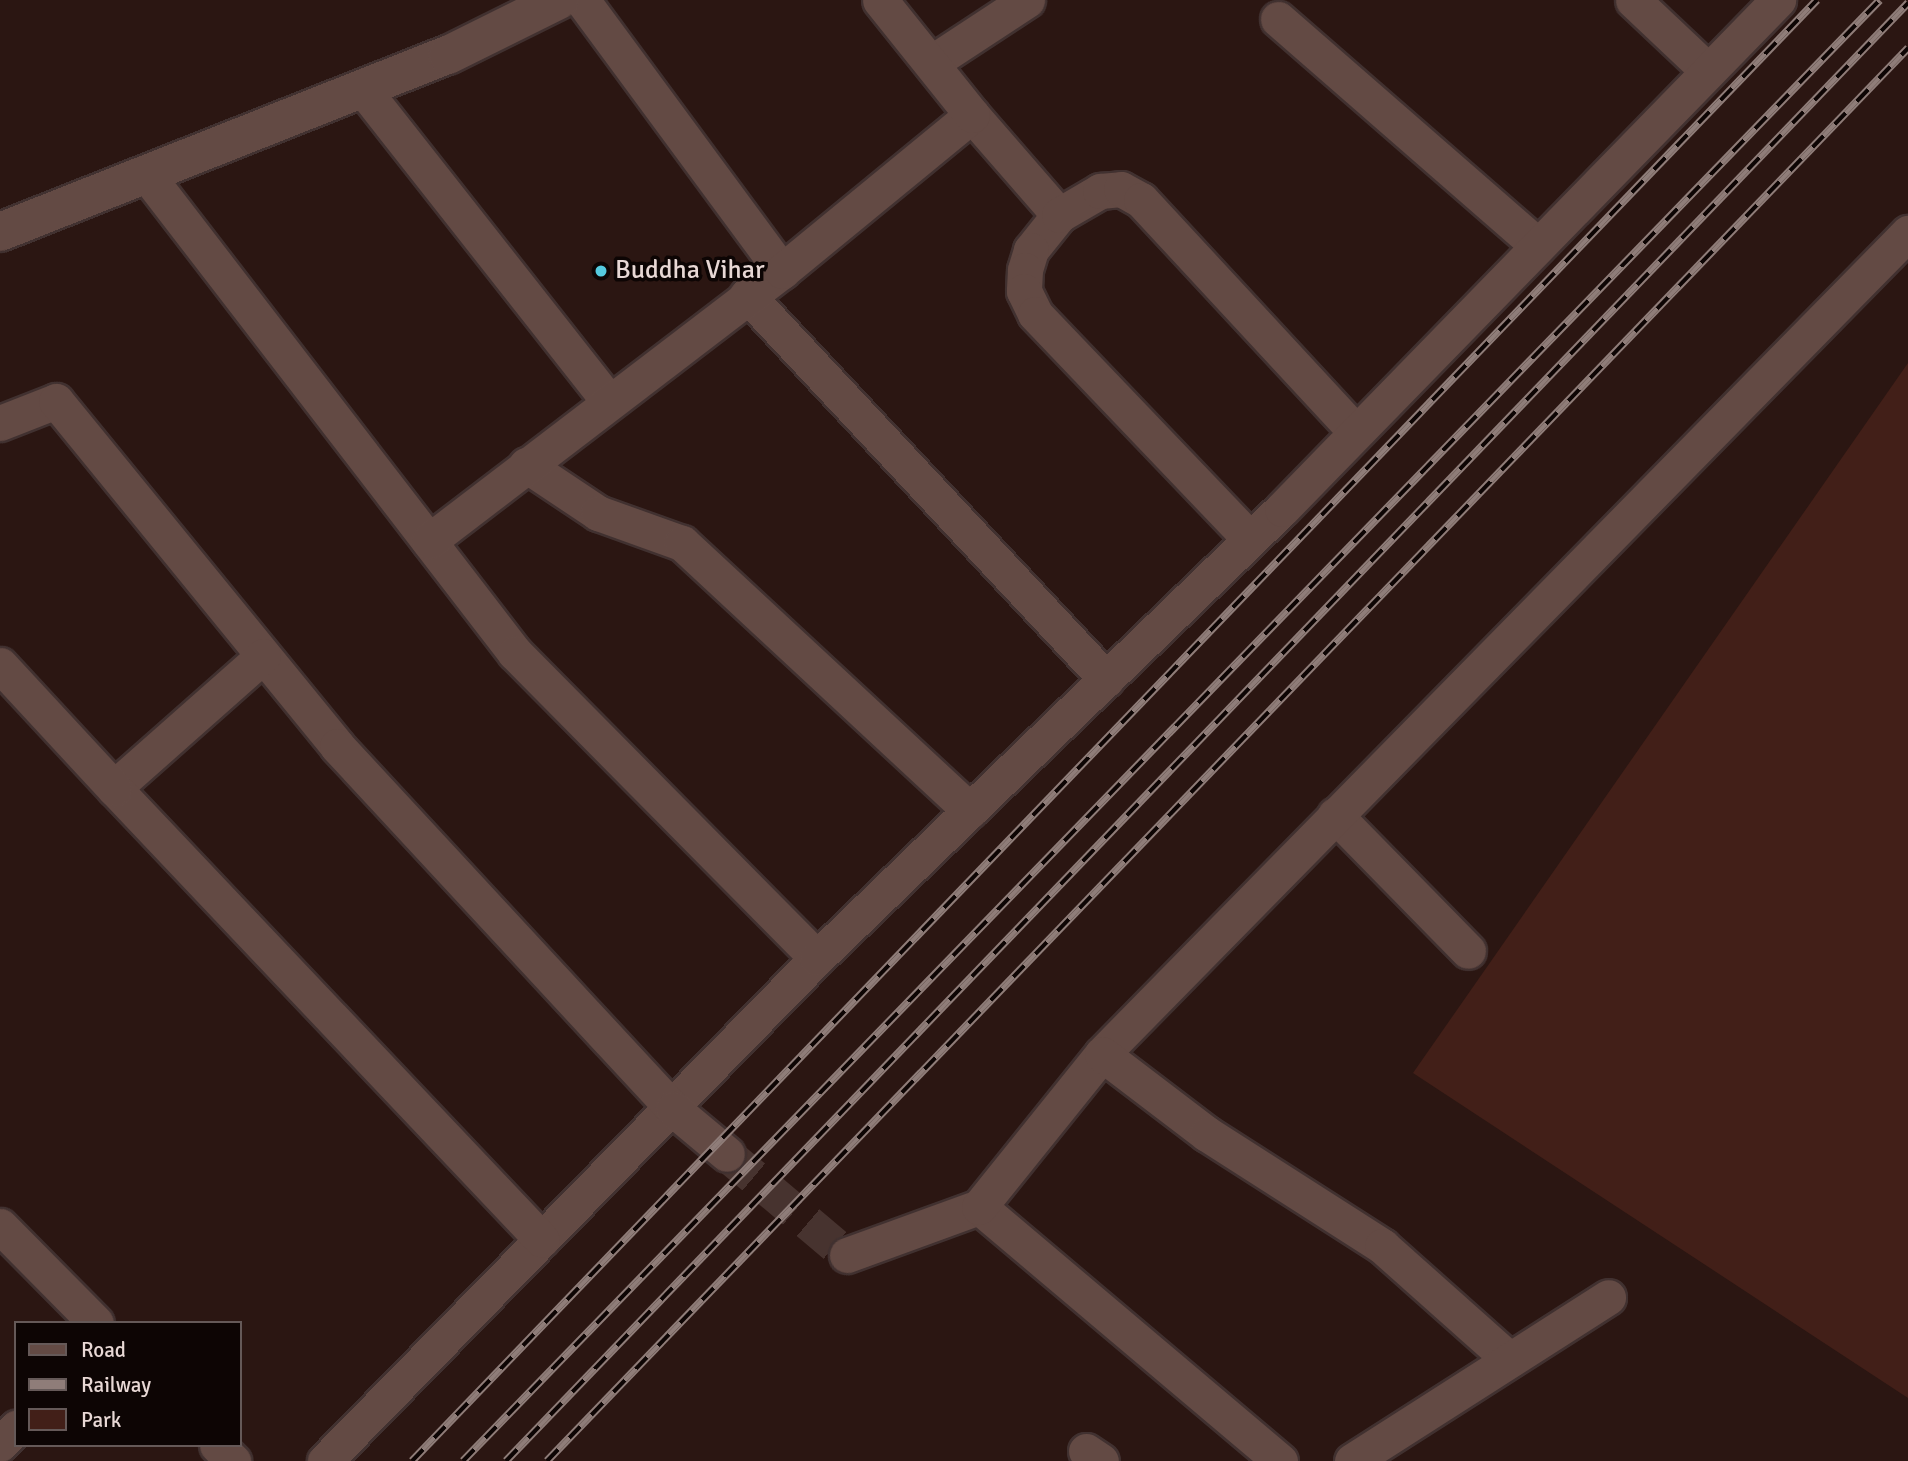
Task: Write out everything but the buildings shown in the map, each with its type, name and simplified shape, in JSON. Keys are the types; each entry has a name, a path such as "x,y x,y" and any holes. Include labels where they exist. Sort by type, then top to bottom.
{"street":[{"path":"0,232 363,89 559,0"},
{"path":"582,0 782,271"},
{"path":"880,0 972,115 1059,215"},
{"path":"931,63 1027,0"},
{"path":"1633,0 1708,71"},
{"path":"325,1461 673,1109 817,958 1250,539 1778,0"},
{"path":"1278,19 1538,246"},
{"path":"363,89 608,400"},
{"path":"429,541 608,400 782,271 972,115"},
{"path":"147,174 514,653 817,958"},
{"path":"1250,539 1035,314 1024,291 1025,270 1031,250 1059,215 1100,191 1121,190 1141,200 1356,432"},
{"path":"847,1255 979,1207 1101,1054 1908,233"},
{"path":"747,295 1106,679"},
{"path":"0,423 56,401 337,746 673,1109 727,1154"},
{"path":"526,465 598,513 682,543 970,811"},
{"path":"114,788 264,656"},
{"path":"0,665 542,1240"},
{"path":"1335,815 1468,951"},
{"path":"1101,1054 1207,1134 1382,1246 1510,1360"},
{"path":"979,1207 1280,1461"},
{"path":"0,1226 94,1321"},
{"path":"1352,1461 1608,1297"},
{"path":"0,1444 14,1430"},
{"path":"219,1447 233,1461"}],"green space":[{"path":"1908,363 1908,1398 1413,1073"}],"tunnel":[{"path":"727,1154 847,1255"}],"railway":[{"path":"412,1461 1817,0"},
{"path":"463,1461 1880,0"},
{"path":"506,1461 1908,3"},
{"path":"547,1461 1908,48"}],"place":[{"name":"Buddha Vihar","path":"601,271"}]}
